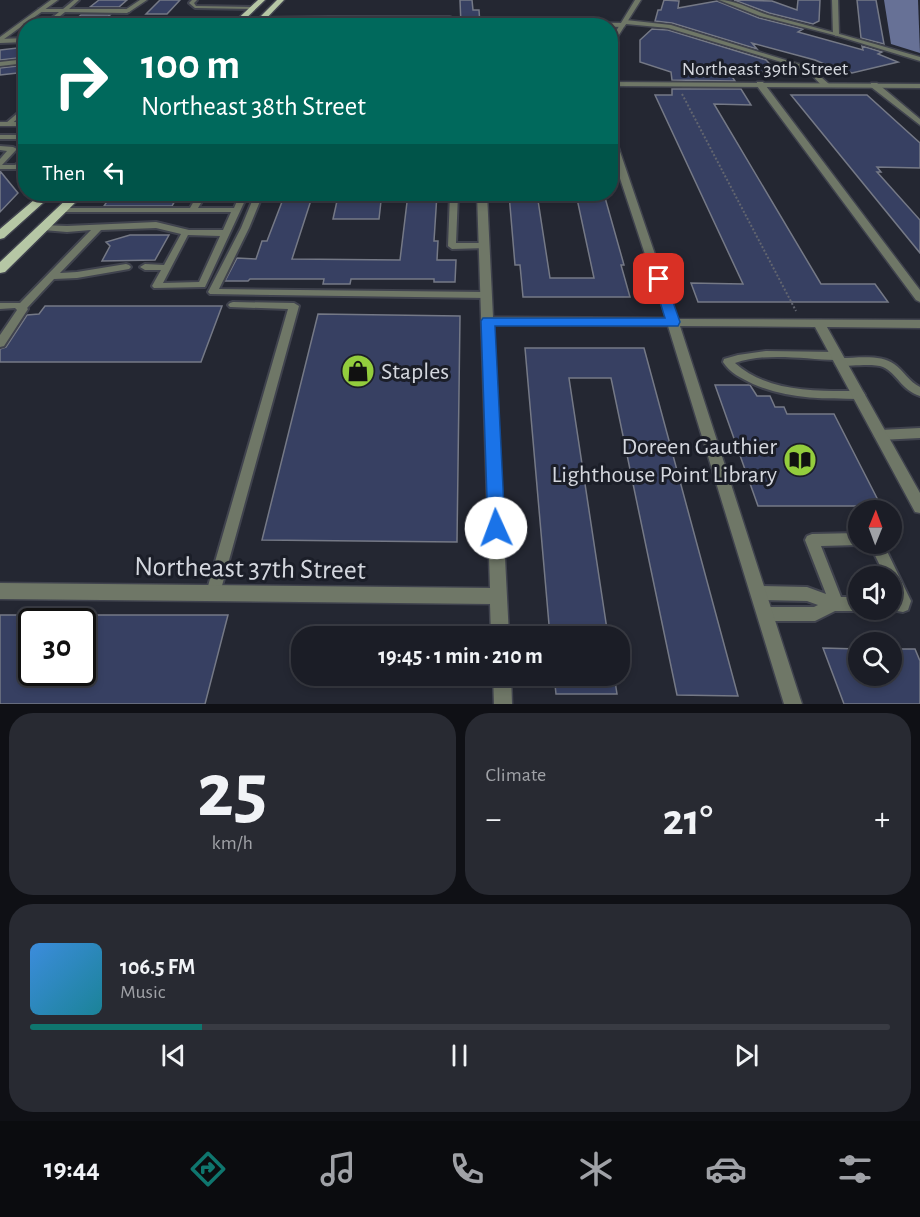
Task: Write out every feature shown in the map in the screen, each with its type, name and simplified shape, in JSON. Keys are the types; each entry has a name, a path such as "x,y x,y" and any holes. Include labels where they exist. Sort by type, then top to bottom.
{"main road":[{"path":"242,18 262,0"},
{"path":"262,18 281,0"},
{"path":"0,236 39,201"},
{"path":"0,268 71,201"}],"street":[{"path":"30,18 55,0"},
{"path":"127,11 144,0"},
{"path":"618,34 638,0"},
{"path":"722,0 762,15 836,33 920,59"},
{"path":"835,0 836,33"},
{"path":"618,23 669,26 800,66 812,72 825,84"},
{"path":"0,41 18,27"},
{"path":"0,64 18,62"},
{"name":"Northeast 39th Street","path":"618,84 920,86"},
{"path":"760,84 920,298"},
{"path":"874,85 920,123"},
{"path":"618,162 673,322 793,704"},
{"path":"482,201 500,626"},
{"path":"488,321 920,324"},
{"path":"819,324 920,507"},
{"name":"Northeast 37th Street","path":"0,591 499,596"},
{"path":"502,686 502,704"}],"lane":[{"path":"54,18 77,0"},
{"path":"195,0 191,3 195,7 253,8"},
{"path":"41,10 127,11"},
{"path":"0,41 18,40"},
{"path":"4,124 18,114"},
{"path":"0,137 18,137"},
{"path":"0,148 14,149 0,165"},
{"path":"0,165 18,166"},
{"path":"193,210 198,201"},
{"path":"186,232 158,286 202,285 241,201"},
{"path":"256,201 213,292 486,295"},
{"path":"454,201 452,246 484,246"},
{"path":"61,210 237,210"},
{"path":"43,227 98,228 156,225 186,232 226,233"},
{"path":"0,343 20,316 22,307 98,228"},
{"path":"53,276 77,275 126,267"},
{"path":"145,267 167,268"},
{"path":"213,594 294,306 233,305"},
{"path":"0,306 22,307"},
{"path":"858,395 796,395 768,386 733,369 728,362 737,357 754,356 879,362 889,365 910,387 920,392"},
{"path":"880,435 920,434"},
{"path":"836,604 812,540 848,539"},
{"path":"758,593 807,594 836,604 848,604"},
{"path":"765,614 815,614 836,604"}],"path":[{"path":"676,84 803,323"}],"water":[{"path":"884,0 918,0 920,53 891,44"}],"building":[{"path":"99,0 127,0 119,7 90,7"},
{"path":"160,0 180,0 167,14 146,14"},
{"path":"460,0 472,0 473,10 479,10 480,18 461,18"},
{"path":"664,0 679,1 678,8 717,1 759,18 803,29 798,32 863,50 862,46 882,52 878,54 898,62 852,73 833,65 829,66 752,43 757,49 672,23 655,21"},
{"path":"734,0 772,1 797,10 798,0 820,0 819,21 813,24 769,13"},
{"path":"857,0 876,0 884,44 861,38"},
{"path":"81,15 110,15 107,18 77,18"},
{"path":"652,29 668,30 766,60 777,72 729,72 735,81 672,80 671,72 640,62 640,40"},
{"path":"18,48 18,58 0,60 0,50"},
{"path":"18,66 18,73 0,75 0,68"},
{"path":"672,89 741,89 751,105 714,104 821,284 875,284 888,302 698,302 691,283 743,284 655,95 672,95"},
{"path":"791,95 867,95 920,143 920,168 877,167 881,172 877,172 920,220 920,253"},
{"path":"0,171 18,193 0,212"},
{"path":"107,201 175,201 172,206 104,206"},
{"path":"282,201 311,201 292,259 400,260 407,201 437,201 434,241 438,241 437,260 456,260 455,282 434,282 434,279 351,279 350,284 323,284 324,279 225,281 237,258 256,259 262,241 267,241"},
{"path":"337,201 381,201 379,219 333,219"},
{"path":"510,201 538,201 550,278 594,278 578,201 606,201 624,265 621,265 630,297 523,297 520,265 515,265"},
{"path":"130,235 169,235 155,260 102,261 110,246 106,242"},
{"path":"45,306 222,306 201,362 0,362 0,349 6,347 27,315 39,314"},
{"path":"318,314 460,316 457,542 262,540"},
{"path":"525,348 644,348 738,696 677,695 611,378 569,378 606,626 549,626"},
{"name":"Doreen Gauthier Lighthouse Point Library","path":"715,385 750,385 757,396 770,396 775,407 784,407 787,414 834,414 878,500 848,500 848,506 758,506"},
{"path":"0,615 18,615 18,686 96,686 96,615 228,615 205,704 0,704"},
{"path":"823,648 848,649 848,686 902,686 902,649 915,649 920,661 920,704 844,704"},
{"path":"555,686 616,686 617,694 556,694"}],"place":[{"name":"Staples","path":"358,371"},
{"name":"Doreen Gauthier Lighthouse Point Library","path":"800,460"}],"route":[{"path":"496,528 488,321 673,322 659,279"}]}
